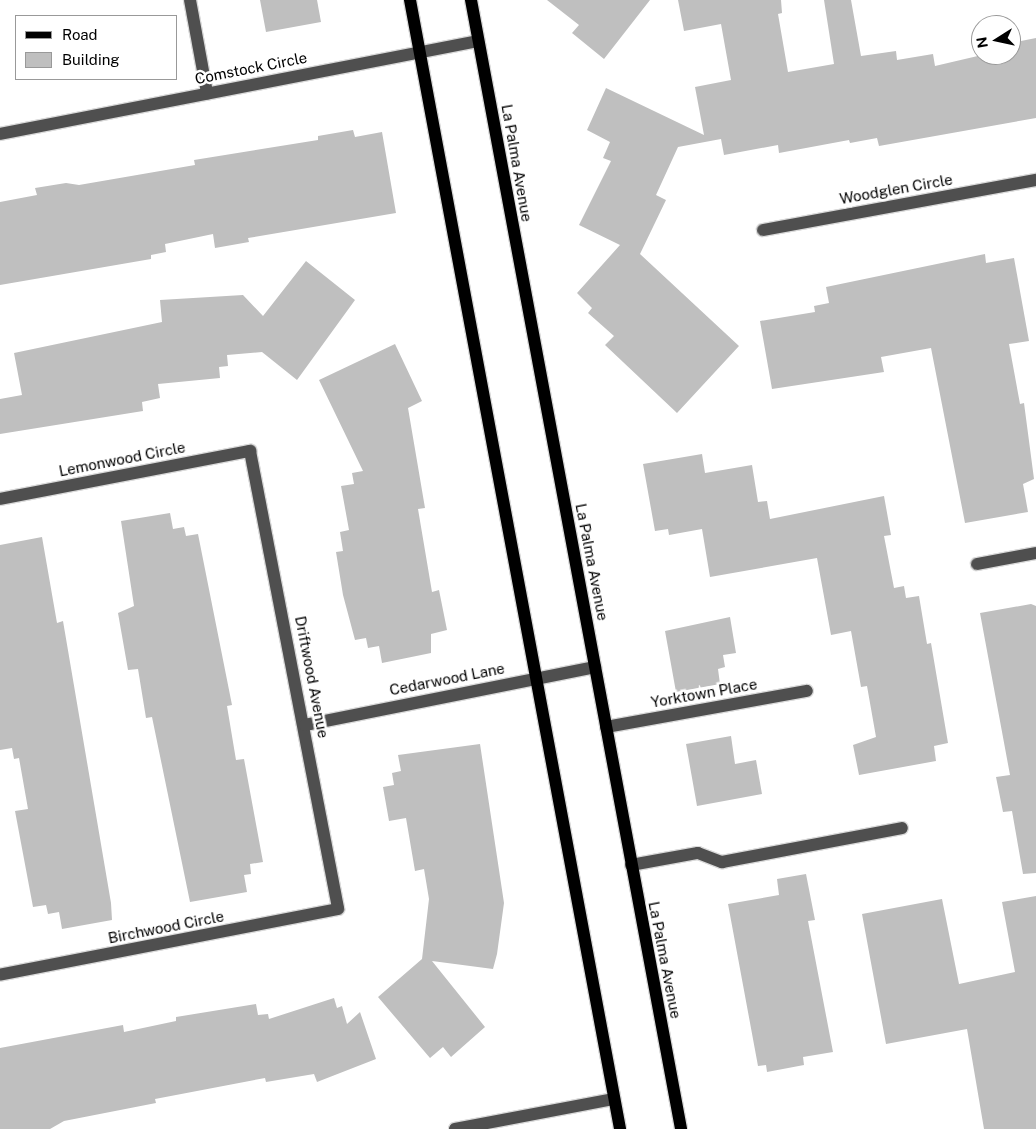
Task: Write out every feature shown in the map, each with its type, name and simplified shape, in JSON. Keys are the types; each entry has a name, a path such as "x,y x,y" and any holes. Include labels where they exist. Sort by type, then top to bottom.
{"main road":[{"path":"410,0 620,1129"},
{"name":"La Palma Avenue","path":"471,0 681,1129"}],"street":[{"path":"190,0 207,93"},
{"name":"Comstock Circle","path":"0,134 478,41"},
{"name":"Woodglen Circle","path":"763,230 1036,180"},
{"name":"Lemonwood Circle","path":"0,499 250,451"},
{"name":"Driftwood Avenue","path":"250,451 305,725 338,910"},
{"path":"976,564 1036,553"},
{"name":"Cedarwood Lane","path":"305,725 595,667"},
{"name":"Yorktown Place","path":"606,728 807,691"},
{"path":"631,865 698,853 722,862 902,828"},
{"name":"Birchwood Circle","path":"0,976 338,910"},
{"path":"455,1129 614,1099"}],"building":[{"path":"260,0 317,0 321,22 266,32"},
{"path":"547,0 650,0 604,59 572,33 579,25"},
{"path":"678,0 781,0 782,13 778,14 788,72 834,64 824,0 851,0 861,56 896,51 897,60 933,54 935,66 971,58 971,65 1021,65 1021,41 1036,38 1036,118 879,146 877,138 850,143 849,140 779,153 778,145 724,155 721,139 678,147 656,195 666,200 640,254 739,346 677,413 605,345 614,336 588,313 592,308 577,293 620,245 579,225 611,161 603,158 610,142 587,130 606,88 704,135 695,87 731,80 721,24 684,31"},
{"path":"353,130 355,137 382,132 396,213 248,238 249,242 215,248 213,234 165,244 166,252 151,255 151,259 0,285 0,202 37,195 35,188 66,183 79,185 195,165 194,160 318,140 318,136"},
{"path":"985,254 986,263 1014,258 1029,341 1009,344 1020,404 1024,403 1034,479 1023,484 1028,512 965,523 931,348 881,357 884,372 772,389 760,321 815,312 814,306 829,303 826,287"},
{"path":"306,261 355,300 297,380 262,352 227,355 228,366 219,367 220,378 158,384 160,398 142,402 143,411 0,434 0,399 22,395 14,353 162,322 160,300 243,295 263,316"},
{"path":"395,344 422,401 408,408 425,508 418,509 432,592 439,590 447,630 431,634 431,653 382,663 379,646 368,648 366,638 355,640 343,595 336,552 343,551 340,532 349,530 341,486 354,484 352,473 363,471 319,380"},
{"path":"702,454 705,473 752,465 758,502 767,501 770,519 884,496 891,535 884,536 894,588 904,586 906,598 919,596 927,644 931,643 948,743 934,746 936,761 859,775 853,745 876,737 867,686 861,687 851,631 831,635 817,558 710,577 702,529 669,535 668,529 655,531 643,464"},
{"path":"170,513 173,529 184,527 186,536 198,534 232,705 227,706 236,760 244,759 263,862 250,864 251,874 244,875 247,892 190,902 152,717 146,718 138,669 128,670 118,613 134,606 121,521"},
{"path":"42,537 57,623 63,621 111,903 112,920 62,929 59,912 48,914 46,905 33,907 15,811 28,809 19,758 14,759 12,748 0,750 0,545"},
{"path":"1031,604 1036,606 1036,873 1023,874 1012,811 1003,812 996,777 1010,775 980,613"},
{"path":"730,617 736,653 723,655 725,667 718,669 720,684 676,692 665,631"},
{"path":"731,736 735,764 756,760 762,794 697,806 686,744"},
{"path":"480,744 504,903 497,954 493,969 432,961 485,1027 451,1057 443,1047 430,1058 378,997 422,959 429,899 424,869 415,871 406,818 389,821 383,787 394,785 392,773 401,771 398,755"},
{"path":"806,874 815,920 808,921 833,1052 803,1057 804,1065 767,1072 766,1065 758,1066 728,904 779,895 777,879"},
{"path":"1036,896 1036,1129 984,1129 967,1029 886,1044 862,914 942,899 959,984 1015,972 1002,902"},
{"path":"334,998 337,1008 342,1006 347,1024 360,1012 376,1059 317,1082 314,1074 266,1082 265,1078 155,1099 156,1103 64,1121 50,1129 0,1129 0,1048 123,1025 124,1032 176,1021 176,1017 256,1004 258,1015 268,1014 269,1019"}]}
